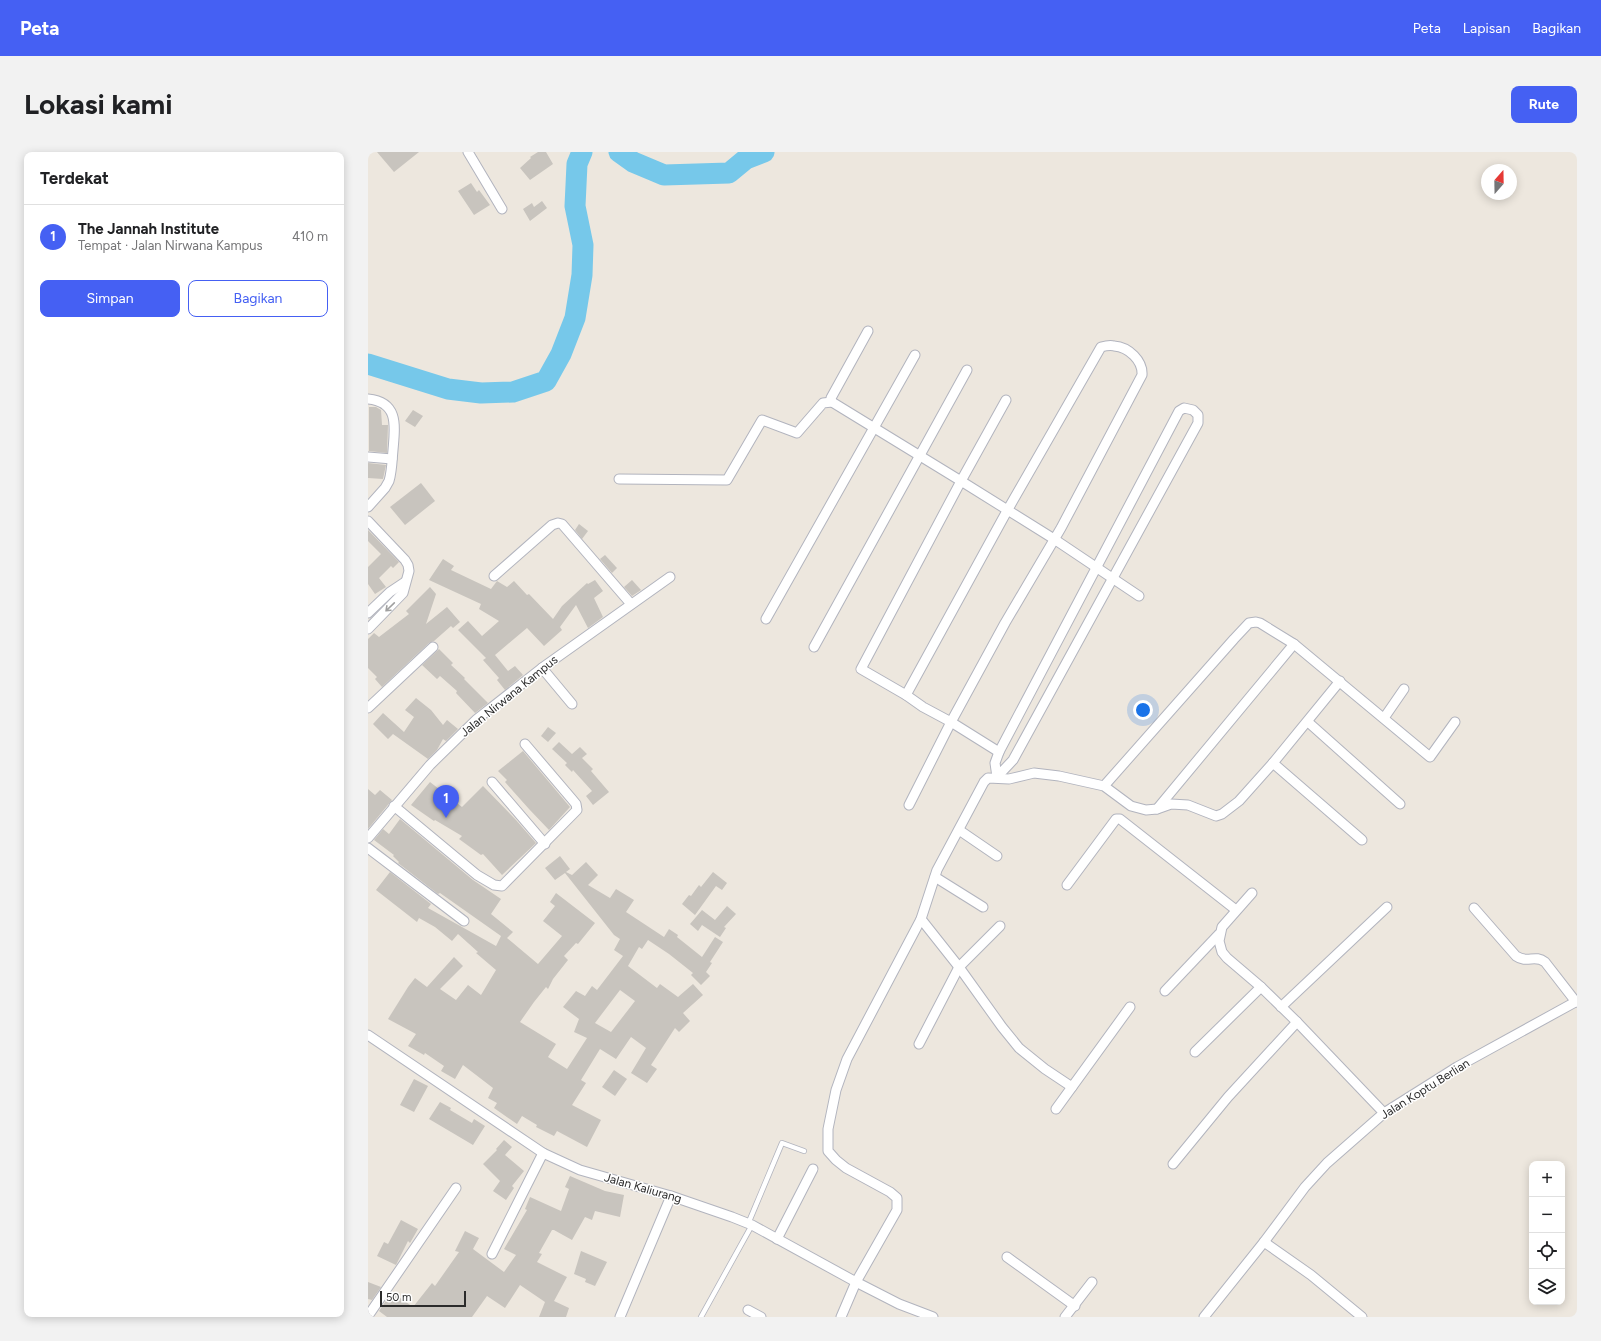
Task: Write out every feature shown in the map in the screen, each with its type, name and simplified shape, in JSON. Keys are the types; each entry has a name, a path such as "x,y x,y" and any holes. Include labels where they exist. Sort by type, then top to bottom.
{"street":[{"path":"468,152 502,209"},
{"path":"832,402 831,398 868,331"},
{"path":"906,695 1007,511 1101,347 1114,346 1128,350 1139,362 1142,369 1142,375 1054,539 951,722 909,805"},
{"path":"766,619 915,355"},
{"path":"814,647 967,370"},
{"path":"368,399 380,402 390,409 395,425 388,485 368,507"},
{"path":"999,752 951,722 922,707 906,695 860,669 1006,400"},
{"path":"619,479 727,480 762,420 797,433 823,403 832,402 1054,539 1138,596"},
{"path":"1184,408 1193,410 1198,415 1198,423 1013,760 997,777 995,763 999,752 1179,411 1184,408"},
{"path":"368,457 392,459"},
{"path":"368,522 407,562 409,572 404,590 400,597 368,629"},
{"path":"494,576 552,525 558,523 562,524 631,604"},
{"name":"Jalan Nirwana Kampus","path":"368,838 430,765 472,724 542,668 670,577"},
{"path":"368,613 390,592 406,582"},
{"path":"1104,786 1249,623 1260,623 1294,644 1430,757 1455,722"},
{"path":"1157,809 1294,644"},
{"path":"368,708 434,647"},
{"path":"542,668 572,704"},
{"path":"841,1317 856,1282 894,1215 898,1201 897,1198 890,1192 846,1168 828,1151 827,1140 830,1117 836,1090 847,1059 921,920 937,870 984,782 988,778 1009,778 1034,773 1059,776 1104,786 1132,806 1146,810 1157,809 1171,804 1188,805 1216,816 1222,814 1239,801 1308,722 1340,681"},
{"path":"1384,718 1404,689"},
{"path":"1308,722 1400,804"},
{"path":"394,806 477,875 496,886 502,886 576,812 577,806 525,744"},
{"path":"1273,763 1362,840"},
{"path":"492,782 545,844"},
{"path":"1067,885 1116,819 1120,819 1236,910"},
{"path":"959,830 997,856"},
{"path":"368,848 464,921"},
{"path":"935,877 983,907"},
{"path":"1165,991 1219,934 1222,927 1252,893"},
{"path":"1281,1007 1387,907"},
{"path":"1474,908 1516,956 1526,960 1536,958 1541,959 1545,962 1576,1002"},
{"path":"921,920 959,967 1019,1048 1045,1069 1072,1087"},
{"path":"919,1044 959,967 1000,926"},
{"path":"1219,934 1219,947 1226,958 1261,987 1297,1022 1384,1113"},
{"path":"1195,1052 1261,987"},
{"name":"Jalan Koptu Berlian","path":"1204,1317 1264,1242 1305,1187 1327,1163 1384,1113 1457,1067 1576,1002"},
{"path":"1056,1109 1130,1007"},
{"path":"1173,1164 1228,1097 1297,1022"},
{"name":"Jalan Kaliurang","path":"368,1035 543,1153 580,1170 671,1196 714,1210 750,1225 899,1304 932,1317"},
{"path":"492,1254 543,1153"},
{"path":"777,1239 813,1169"},
{"path":"368,1316 456,1188"},
{"path":"620,1317 671,1196"},
{"path":"1264,1242 1311,1275 1362,1317"},
{"path":"1008,1257 1074,1306"},
{"path":"1065,1317 1092,1282"},
{"path":"748,1310 761,1317"}],"lane":[{"path":"701,1317 750,1225 782,1144 804,1151"}],"building":[{"path":"377,152 419,152 394,172"},
{"path":"538,152 546,152 553,164 530,180 520,168 531,158 530,157"},
{"path":"471,183 477,192 479,190 490,205 474,215 458,191"},
{"path":"542,201 547,208 530,221 523,209 532,203 534,207"},
{"path":"369,407 376,407 381,410 382,425 388,425 387,453 369,451"},
{"path":"413,410 423,416 415,427 405,421"},
{"path":"368,463 386,465 383,479 368,478"},
{"path":"421,483 435,501 405,525 390,507"},
{"path":"579,524 588,531 582,539 575,530"},
{"path":"368,530 399,562 393,568 391,566 379,578 386,587 375,594 368,584 368,567 381,554 368,541"},
{"path":"605,555 617,568 612,573 600,559"},
{"path":"443,559 454,566 451,570 491,589 497,581 507,587 514,581 553,619 562,606 587,583 588,584 595,580 603,591 594,598 603,617 588,628 576,605 560,627 562,630 544,646 527,628 495,655 508,671 515,666 523,675 505,690 497,680 499,678 483,660 486,658 458,630 468,621 482,636 499,621 479,609 481,604 429,580"},
{"path":"632,580 641,590 632,596 624,587"},
{"path":"430,587 436,594 426,624 447,607 460,622 453,628 451,626 434,641 429,643 382,687 375,679 377,677 368,668 368,639 374,633 379,637 409,614 406,611"},
{"path":"439,649 453,663 451,665 488,703 475,713 456,693 457,691 440,676 437,679 422,665"},
{"path":"416,698 431,710 443,725 447,720 458,729 446,741 443,739 437,750 428,759 393,734 388,739 373,724 383,713 404,732 414,717 405,710"},
{"path":"548,727 556,733 548,742 541,736"},
{"path":"559,742 572,754 580,747 587,754 582,758 593,769 591,771 609,792 593,805 586,796 592,791 573,770 572,772 565,765 567,763 552,749"},
{"path":"523,751 570,807 549,830 505,782 507,780 498,771"},
{"path":"430,782 462,807 483,786 536,843 502,875 483,854 481,855 459,839 462,836 435,820 434,821 411,805"},
{"path":"368,789 375,795 380,790 392,800 368,829"},
{"path":"400,819 473,880 501,899 491,914 513,932 507,938 538,964 562,936 543,921 555,906 550,902 556,893 595,923 578,944 576,943 564,956 568,960 553,979 548,989 546,987 520,1022 556,1044 548,1057 567,1069 587,1038 574,1032 579,1019 563,1007 576,991 585,996 592,986 597,990 623,956 614,950 620,939 614,935 565,873 555,880 545,868 560,856 570,869 566,872 572,875 586,862 598,875 588,885 610,898 616,889 634,900 626,912 664,937 669,929 678,935 677,937 702,957 715,937 723,942 710,962 712,963 706,972 710,976 701,985 691,975 693,973 648,940 642,949 639,947 628,966 657,988 660,984 678,997 693,984 703,995 683,1013 690,1021 679,1032 675,1028 651,1065 657,1069 647,1083 631,1073 646,1048 631,1037 616,1059 600,1049 581,1080 586,1083 572,1105 601,1120 587,1147 557,1131 554,1136 536,1127 537,1125 522,1116 517,1124 494,1108 497,1103 488,1098 493,1088 463,1065 455,1079 441,1071 444,1066 425,1053 424,1055 408,1046 416,1034 388,1019 415,978 427,987 454,957 463,966 440,989 456,1000 468,985 481,995 496,970 476,953 478,952 458,934 452,941 435,927 419,918 417,922 376,890 390,872 431,904 428,908 496,946 501,936 440,893 438,894 398,863 399,862 393,856 394,855 374,840 383,829 389,834","holes":["620,990 635,1001 611,1032 595,1023"]},
{"path":"713,872 727,883 722,890 716,886 695,915 682,904 689,895 691,896 699,885 701,887"},
{"path":"727,906 736,914 724,927 726,928 720,937 702,925 698,931 690,924 702,910 715,920"},
{"path":"614,1070 627,1079 615,1096 602,1087"},
{"path":"414,1079 428,1086 414,1112 400,1105"},
{"path":"440,1102 451,1108 450,1110 472,1123 474,1119 485,1126 473,1145 429,1119"},
{"path":"504,1140 512,1147 505,1155 524,1171 512,1186 514,1188 506,1200 493,1191 500,1181 483,1164 497,1150 496,1149"},
{"path":"570,1176 605,1191 624,1195 620,1217 595,1211 592,1220 585,1217 572,1240 552,1230 539,1253 542,1254 537,1262 567,1277 554,1301 569,1308 566,1317 539,1317 545,1302 520,1285 505,1308 487,1296 472,1317 387,1317 379,1311 392,1292 413,1307 432,1283 435,1286 459,1252 455,1251 465,1231 479,1238 473,1249 504,1272 516,1255 504,1249 527,1210 525,1209 530,1197 561,1211 569,1189 565,1187"},
{"path":"401,1220 418,1229 410,1243 408,1241 396,1265 377,1256 384,1242 388,1244"},
{"path":"581,1251 607,1262 595,1286 585,1282 586,1279 574,1274"},
{"path":"368,1282 381,1287 372,1300 368,1299"}],"waterway":[{"path":"368,364 448,389 481,393 513,392 546,381 561,354 575,318 582,275 583,245 575,206 577,164 582,152"},
{"path":"619,152 633,162 664,175 729,173 746,159 764,152"}],"place":[{"name":"The Jannah Institute","path":"446,818"}]}
